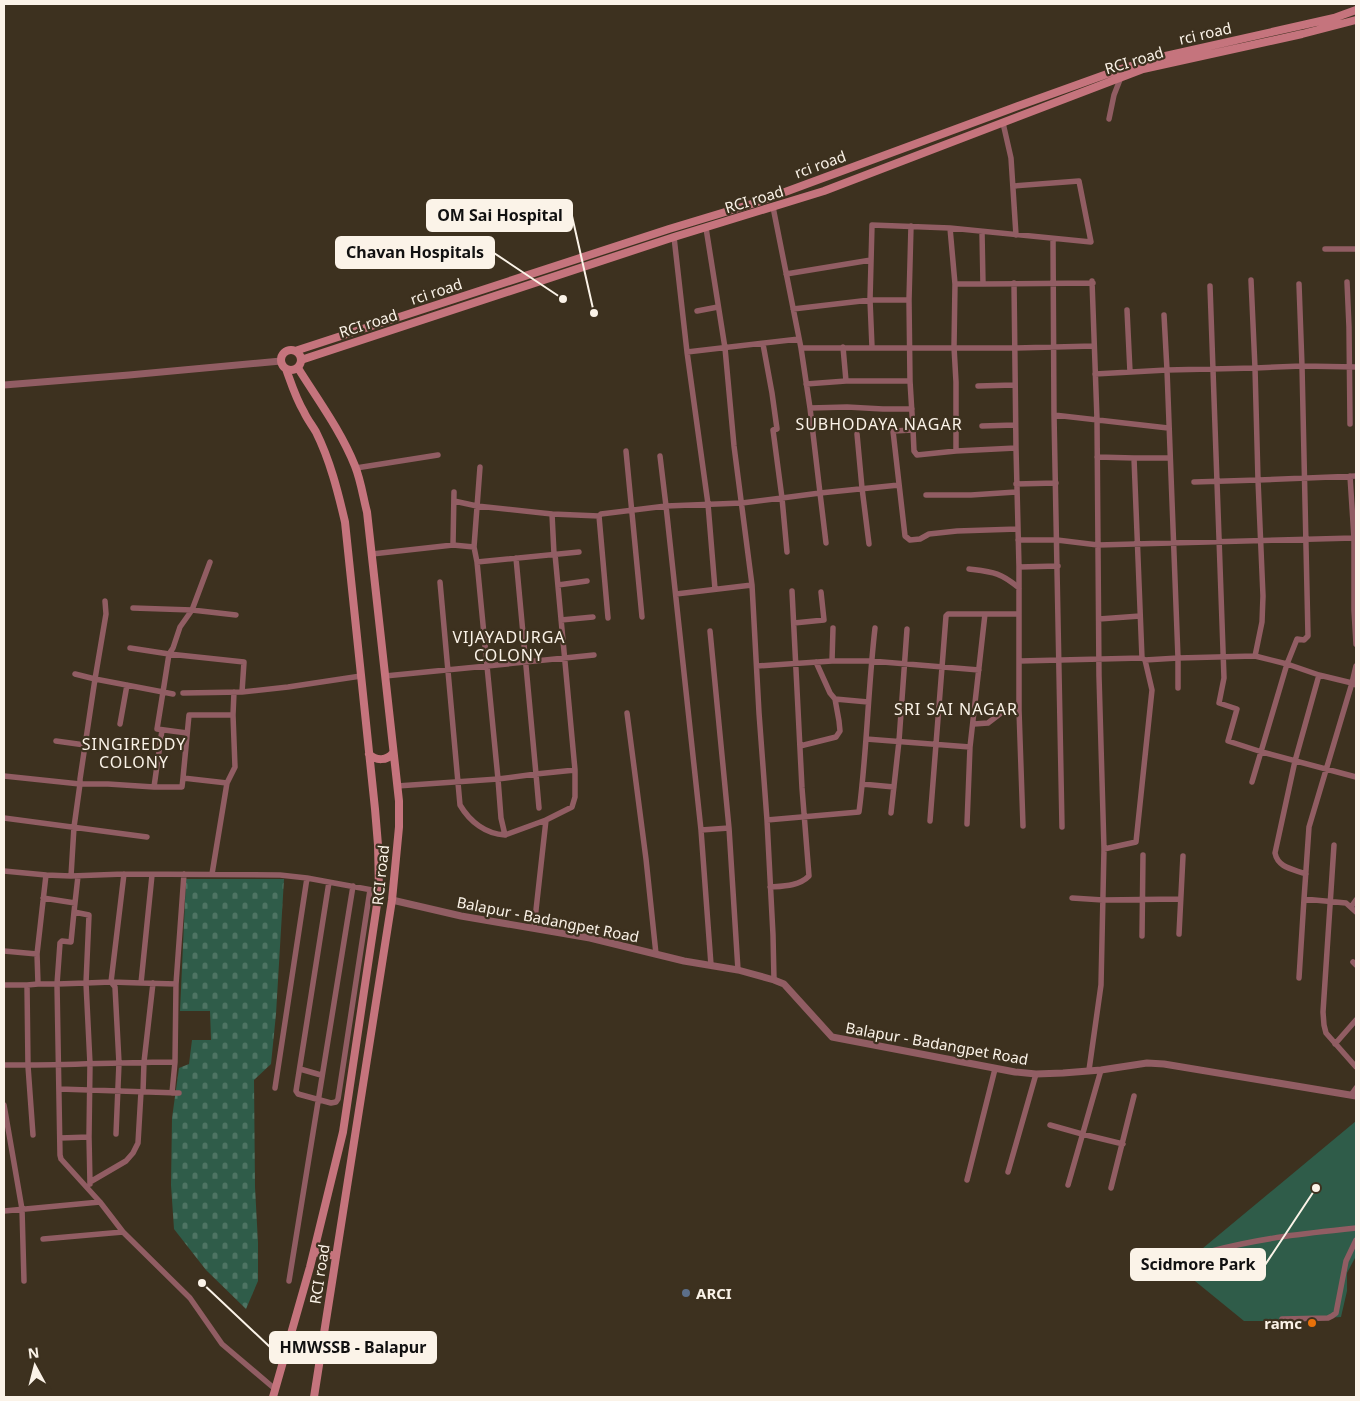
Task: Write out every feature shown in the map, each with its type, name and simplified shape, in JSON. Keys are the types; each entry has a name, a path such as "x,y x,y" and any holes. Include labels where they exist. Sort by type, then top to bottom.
{"main road":[{"name":"rci road","path":"295,351 755,203 1122,69 1161,57 1219,48 1334,18 1356,10"},
{"name":"RCI road","path":"301,360 674,237 824,191 1143,69 1219,48 1302,34 1356,20"},
{"path":"969,124 973,134"},
{"path":"643,238 647,246"},
{"path":"274,1393 314,1252 343,1132 379,891 378,845 371,769 345,522 338,491 316,432 303,412 281,361 286,352 295,351 300,356 300,366 292,370 286,369"},
{"name":"RCI road","path":"298,368 328,415 356,468 367,512 397,786 399,827 392,900 314,1397"},
{"path":"369,754 379,760 387,759 393,752"},
{"path":"371,769 380,762 387,762 394,766"},
{"path":"314,1252 336,1256"}],"street":[{"path":"1109,119 1114,95 1121,77"},
{"path":"1003,123 1011,158 1016,235"},
{"path":"872,347 870,300 872,225 950,228 1091,242 1080,181 1014,186"},
{"path":"773,207 801,348 826,543"},
{"path":"911,226 909,347 914,451 916,454 923,454 1016,448"},
{"path":"706,228 725,348 734,446 752,585 767,820 774,980"},
{"path":"950,228 955,284 956,451"},
{"path":"982,232 982,284"},
{"path":"674,237 687,352 708,504 715,589"},
{"path":"1053,238 1054,415 1062,826"},
{"path":"1325,249 1356,249"},
{"path":"786,274 871,260"},
{"path":"1251,280 1263,596 1262,622 1255,656"},
{"path":"955,284 1092,282 1104,849 1101,985 1089,1070"},
{"path":"1347,282 1350,424"},
{"path":"1014,283 1014,385 1023,826"},
{"path":"1252,782 1287,664 1297,640 1304,640 1308,636 1299,284"},
{"path":"1210,286 1224,678 1218,703 1237,709 1228,741 1356,777"},
{"path":"793,309 870,300 909,300"},
{"path":"697,311 718,308"},
{"path":"1127,310 1130,372"},
{"path":"1164,314 1178,688"},
{"path":"1349,327 1356,327"},
{"path":"687,352 799,338"},
{"path":"762,344 777,429 773,430 787,552"},
{"path":"801,348 1094,346"},
{"path":"843,347 846,381"},
{"path":"4,385 129,376 281,361"},
{"path":"1095,374 1302,366 1356,367"},
{"path":"806,384 846,381 910,382"},
{"path":"978,386 1014,385"},
{"path":"810,408 912,409"},
{"path":"1054,415 1168,428"},
{"path":"982,426 1015,425"},
{"path":"913,430 893,431 905,536 910,540 920,539 929,534 958,530 1018,529"},
{"path":"857,434 869,544"},
{"path":"626,451 642,617"},
{"path":"356,468 438,454"},
{"path":"660,456 701,830 711,965"},
{"path":"1097,458 1170,458"},
{"path":"1104,849 1136,842 1152,690 1143,659 1134,458"},
{"path":"480,467 474,547 478,562 501,818 505,835"},
{"path":"1194,482 1353,476 1356,644"},
{"path":"1016,484 1056,483"},
{"path":"454,501 477,506 552,514 599,516 601,514 666,506 742,503 898,485"},
{"path":"453,545 454,492"},
{"path":"926,496 1016,492"},
{"path":"440,582 460,805 466,814 486,830 505,835 546,820 572,807 575,797 552,514"},
{"path":"599,516 608,618"},
{"path":"1018,540 1057,540 1098,545 1138,545 1355,538"},
{"path":"372,554 453,545 474,547"},
{"path":"478,562 580,552"},
{"path":"516,558 539,808"},
{"path":"187,733 157,729 169,654 180,627 192,610 210,562"},
{"path":"1018,567 1058,566"},
{"path":"969,569 992,572 1007,578 1019,588"},
{"path":"558,585 587,581"},
{"path":"676,594 752,585"},
{"path":"770,887 793,885 809,876 792,591"},
{"path":"794,623 824,620 821,592"},
{"path":"71,876 74,827 106,614 105,601"},
{"path":"133,608 192,610 236,615"},
{"path":"930,821 946,616 948,614 1019,614"},
{"path":"967,824 970,747 985,614"},
{"path":"1100,619 1140,616"},
{"path":"561,620 593,617"},
{"path":"832,661 833,628"},
{"path":"767,820 859,812 875,628"},
{"path":"891,813 899,741 907,629"},
{"path":"710,631 729,828 738,970"},
{"path":"130,648 244,662 242,692"},
{"path":"384,676 594,655"},
{"path":"1020,661 1255,656 1354,684"},
{"path":"757,666 832,661 871,661 979,670"},
{"path":"800,746 836,737 840,731 835,699 830,693 816,662"},
{"path":"1299,978 1309,827 1354,684 1356,666"},
{"path":"75,674 173,694"},
{"path":"1306,874 1282,865 1277,860 1276,853 1295,760 1319,675"},
{"path":"183,694 242,692 361,676"},
{"path":"120,724 127,685"},
{"path":"212,874 227,783 235,767 232,715 234,692"},
{"path":"835,699 868,702"},
{"path":"974,724 988,723 1005,710 1020,710"},
{"path":"627,713 656,954"},
{"path":"4,776 80,784 108,784 154,788 182,787 189,715 232,715"},
{"path":"154,788 162,730"},
{"path":"866,739 970,747"},
{"path":"56,741 85,745"},
{"path":"397,786 498,779 574,770"},
{"path":"182,778 227,783"},
{"path":"862,784 894,787"},
{"path":"4,818 147,837"},
{"path":"534,928 546,820"},
{"path":"701,830 729,828"},
{"path":"1334,845 1323,1012 1324,1025 1326,1033 1356,1067"},
{"path":"1142,936 1144,855"},
{"path":"1178,934 1183,856"},
{"path":"4,871 71,876 124,874 280,875 379,891"},
{"path":"116,1134 119,1063 115,987 111,982 124,874"},
{"path":"59,1089 175,1093 176,984 184,874"},
{"path":"38,984 37,954 46,875"},
{"path":"142,983 152,875"},
{"path":"78,876 71,942 62,941 60,943 57,984 61,1159 100,1202 123,1232 190,1298 222,1344 274,1393"},
{"path":"274,1088 307,878"},
{"path":"329,882 296,1091 298,1094 331,1103 336,1102 338,1099 370,890"},
{"path":"289,1281 353,886"},
{"path":"43,898 75,903"},
{"path":"1072,898 1103,900 1180,899"},
{"path":"1304,899 1346,903 1356,912"},
{"name":"Balapur - Badangpet Road","path":"392,900 462,916 590,938 684,961 738,970 774,980 784,984 832,1037 995,1069 1036,1074 1101,1070 1147,1063 1164,1064 1354,1095"},
{"path":"1351,908 1356,900"},
{"path":"74,912 89,915 86,983 90,1064 88,1137 90,1191"},
{"path":"4,951 37,954"},
{"path":"4,985 111,982 176,984"},
{"path":"90,1182 126,1160 138,1144 144,1062 153,983"},
{"path":"27,985 28,1066 33,1135"},
{"path":"1335,1044 1356,1020"},
{"path":"4,1065 59,1066 175,1062"},
{"path":"967,1180 995,1069"},
{"path":"300,1070 321,1075"},
{"path":"1068,1184 1101,1070"},
{"path":"1008,1172 1036,1074"},
{"path":"1354,1095 1356,1088"},
{"path":"1110,1188 1134,1096"},
{"path":"4,1105 22,1209 24,1281"},
{"path":"1050,1125 1122,1144"},
{"path":"60,1138 88,1137"},
{"path":"4,1211 100,1202"},
{"path":"1173,1268 1176,1270 1190,1267 1197,1260 1212,1251 1256,1240 1284,1235 1356,1228"},
{"path":"43,1239 123,1232"},
{"path":"1282,1319 1328,1318 1336,1313 1346,1261 1356,1240"}],"green space":[{"path":"186,879 284,879 271,1064 254,1080 258,1281 246,1309 206,1270 174,1229 171,1185 172,1118 179,1068 189,1064 192,1040 211,1040 210,1011 180,1011"},
{"path":"1356,1121 1356,1256 1347,1273 1347,1291 1341,1317 1283,1321 1244,1321 1179,1268"}],"place":[{"name":"Chavan Hospitals","path":"563,299"},
{"name":"OM Sai Hospital","path":"594,313"},
{"name":"Scidmore Park","path":"1316,1188"},
{"name":"HMWSSB - Balapur","path":"202,1283"},
{"name":"ARCI","path":"686,1293"},
{"name":"ramc","path":"1312,1323"}],"district":[{"name":"SUBHODAYA NAGAR","path":"879,424"},
{"name":"VIJAYADURGA COLONY","path":"509,646"},
{"name":"SRI SAI NAGAR","path":"956,709"},
{"name":"SINGIREDDY COLONY","path":"134,753"}]}
